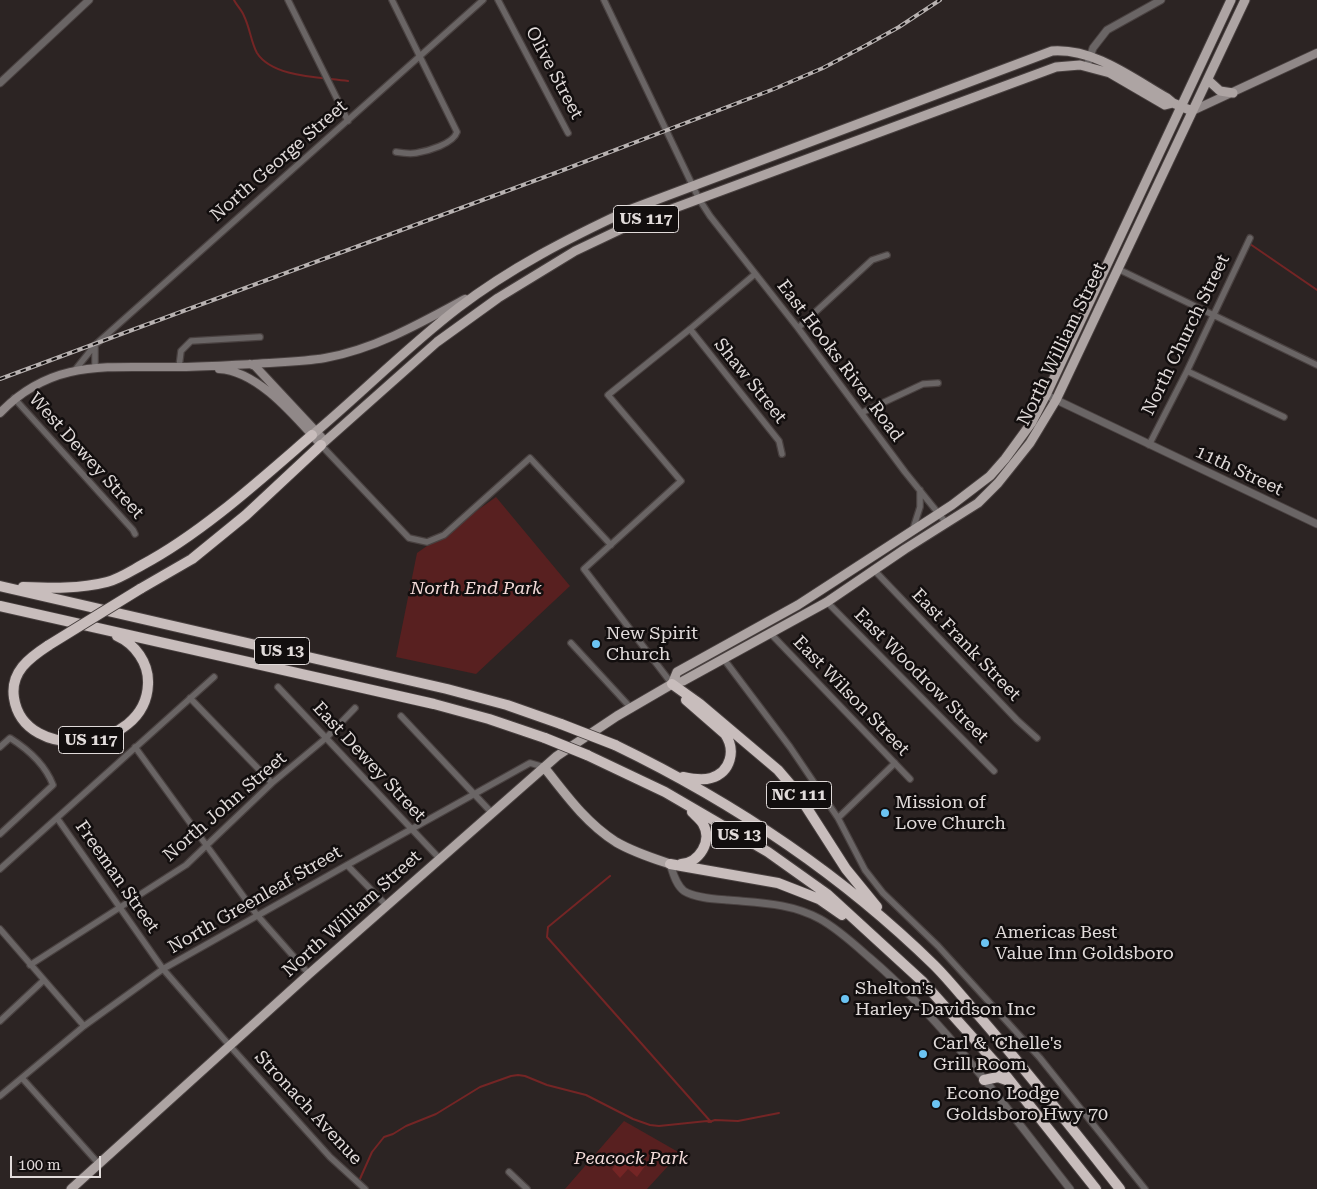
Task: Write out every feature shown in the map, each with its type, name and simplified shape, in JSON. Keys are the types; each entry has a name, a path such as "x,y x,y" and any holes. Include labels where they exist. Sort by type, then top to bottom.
{"highway":[{"name":"US 117","path":"0,585 70,588 108,582 151,560 188,536 232,503 314,433"},
{"name":"US 117","path":"100,629 120,636 140,655 146,665 149,678 146,701 134,719 118,732 108,736 83,741 61,740 38,733 20,717 13,693 18,671 26,662 49,645 192,559 246,515 323,443"},
{"name":"US 13","path":"0,585 447,689 507,705 561,724 658,766 741,813 790,845 842,884 898,931 935,966 1017,1059 1120,1189"},
{"name":"US 13","path":"0,606 434,704 488,719 545,738 587,755 665,792 768,852 827,894 876,938 923,982 987,1054 1096,1189"},
{"path":"658,766 683,777 698,780 710,779 723,772 731,757 732,748 725,734 696,710 672,684"},
{"name":"NC 111","path":"672,684 700,704 778,770 796,791 846,869 898,931"},
{"path":"665,792 704,825 706,840 700,855 693,861 686,864 670,864"},
{"path":"670,864 778,883 819,899 876,938"},
{"path":"984,1080 990,1070 987,1054"},
{"path":"984,1080 998,1077 1010,1082"}],"main road":[{"name":"North William Street","path":"672,684 677,672 798,605 939,514 990,476 1005,459 1032,422 1046,395 1144,187 1177,105 1217,33 1231,0"},
{"name":"North William Street","path":"71,1189 439,858 557,756 672,684 683,681 827,602 905,549 978,503 1030,444 1056,400 1244,1"},
{"name":"US 117","path":"314,433 434,327 518,267 569,239 629,210 732,173 1052,51 1064,50 1089,56"},
{"path":"1089,56 1114,67 1177,105 1192,111 1317,53"},
{"name":"US 117","path":"323,443 453,331 498,298 575,251 634,223 1056,66 1087,66"},
{"path":"1087,66 1110,74 1165,105 1177,105"},
{"path":"1208,80 1220,92 1233,93"},
{"path":"1118,268 1115,262 1141,202 1144,187"},
{"path":"569,239 575,251"},
{"path":"0,412 14,398 37,384 75,370 94,367 179,367 249,364 306,360 348,352 373,344 415,326 493,284"},
{"path":"249,364 255,366 323,443"},
{"path":"179,367 224,369 244,376 270,393 314,433"},
{"path":"544,767 579,810 604,834 641,854 670,864"}],"street":[{"path":"0,83 89,0"},
{"path":"288,0 348,120"},
{"path":"392,0 457,132 455,138 449,143 415,154 396,152"},
{"name":"North George Street","path":"75,370 95,345 483,0"},
{"name":"Olive Street","path":"498,0 568,133"},
{"name":"East Hooks River Road","path":"604,0 699,200 947,524"},
{"path":"1087,66 1093,48 1107,30 1161,0"},
{"name":"North Church Street","path":"1149,445 1188,372 1250,238"},
{"path":"798,328 872,260 887,255"},
{"path":"1118,268 1317,366"},
{"path":"672,684 584,569 681,481 608,395 690,330 755,274"},
{"name":"Shaw Street","path":"690,330 779,441 782,454"},
{"path":"179,367 181,351 191,341 260,338"},
{"path":"94,367 95,345"},
{"path":"1188,372 1284,417"},
{"path":"861,413 923,384 938,383"},
{"name":"11th Street","path":"1046,395 1317,524"},
{"name":"West Dewey Street","path":"14,398 135,534"},
{"path":"323,443 336,461 409,538 427,542 444,535 530,458 611,545"},
{"path":"913,531 920,507 920,490"},
{"name":"East Frank Street","path":"875,571 1017,720 1037,738"},
{"name":"East Woodrow Street","path":"827,602 994,771"},
{"name":"East Wilson Street","path":"770,634 910,779"},
{"path":"571,643 631,708"},
{"path":"723,658 790,747 838,818 871,878 883,893 938,946 1040,1058 1145,1189"},
{"path":"0,869 214,677"},
{"name":"East Dewey Street","path":"278,687 439,858"},
{"path":"190,698 272,783"},
{"name":"North John Street","path":"30,965 186,865 272,783 326,738 355,708"},
{"path":"401,716 491,812"},
{"path":"0,747 10,738 25,748 49,776 53,785 0,834"},
{"path":"136,747 257,915 309,974"},
{"name":"North Greenleaf Street","path":"0,1096 84,1026 163,969 530,763 544,767"},
{"path":"838,818 895,763"},
{"name":"Freeman Street","path":"57,818 163,969 230,1046"},
{"path":"347,864 387,906"},
{"path":"670,864 678,885 691,894 716,899 782,905 810,914 840,932 882,968 937,1022 1070,1189"},
{"path":"0,929 84,1026"},
{"path":"0,1021 44,980"},
{"name":"Stronach Avenue","path":"230,1046 330,1156 365,1189"},
{"path":"22,1078 99,1164"},
{"path":"509,1172 526,1189"}],"green space":[{"name":"North End Park","path":"496,497 570,586 476,674 396,657 417,553"},
{"name":"Peacock Park","path":"624,1121 680,1153 647,1189 565,1189"}],"shaded area":[{"path":"628,1152 645,1166 637,1177 628,1169 620,1178 612,1169"}],"waterway":[{"path":"234,0 248,25 257,53 264,61 286,72 348,81"},
{"path":"1250,244 1317,290"},
{"path":"610,876 548,927 547,937 711,1122"},
{"path":"359,1181 372,1152 384,1137 436,1114 480,1087 511,1076 525,1076 547,1085 586,1095 633,1119 650,1125 659,1126 715,1120 738,1121 779,1113"}],"railway":[{"path":"0,379 558,172 774,89 823,68 863,47 899,27 940,0"}],"place":[{"name":"New Spirit Church","path":"596,644"},
{"name":"Mission of Love Church","path":"885,813"},
{"name":"Americas Best Value Inn Goldsboro","path":"985,943"},
{"name":"Shelton's Harley-Davidson Inc","path":"845,999"},
{"name":"Carl & 'Chelle's Grill Room","path":"923,1054"},
{"name":"Econo Lodge Goldsboro Hwy 70","path":"936,1104"}]}
